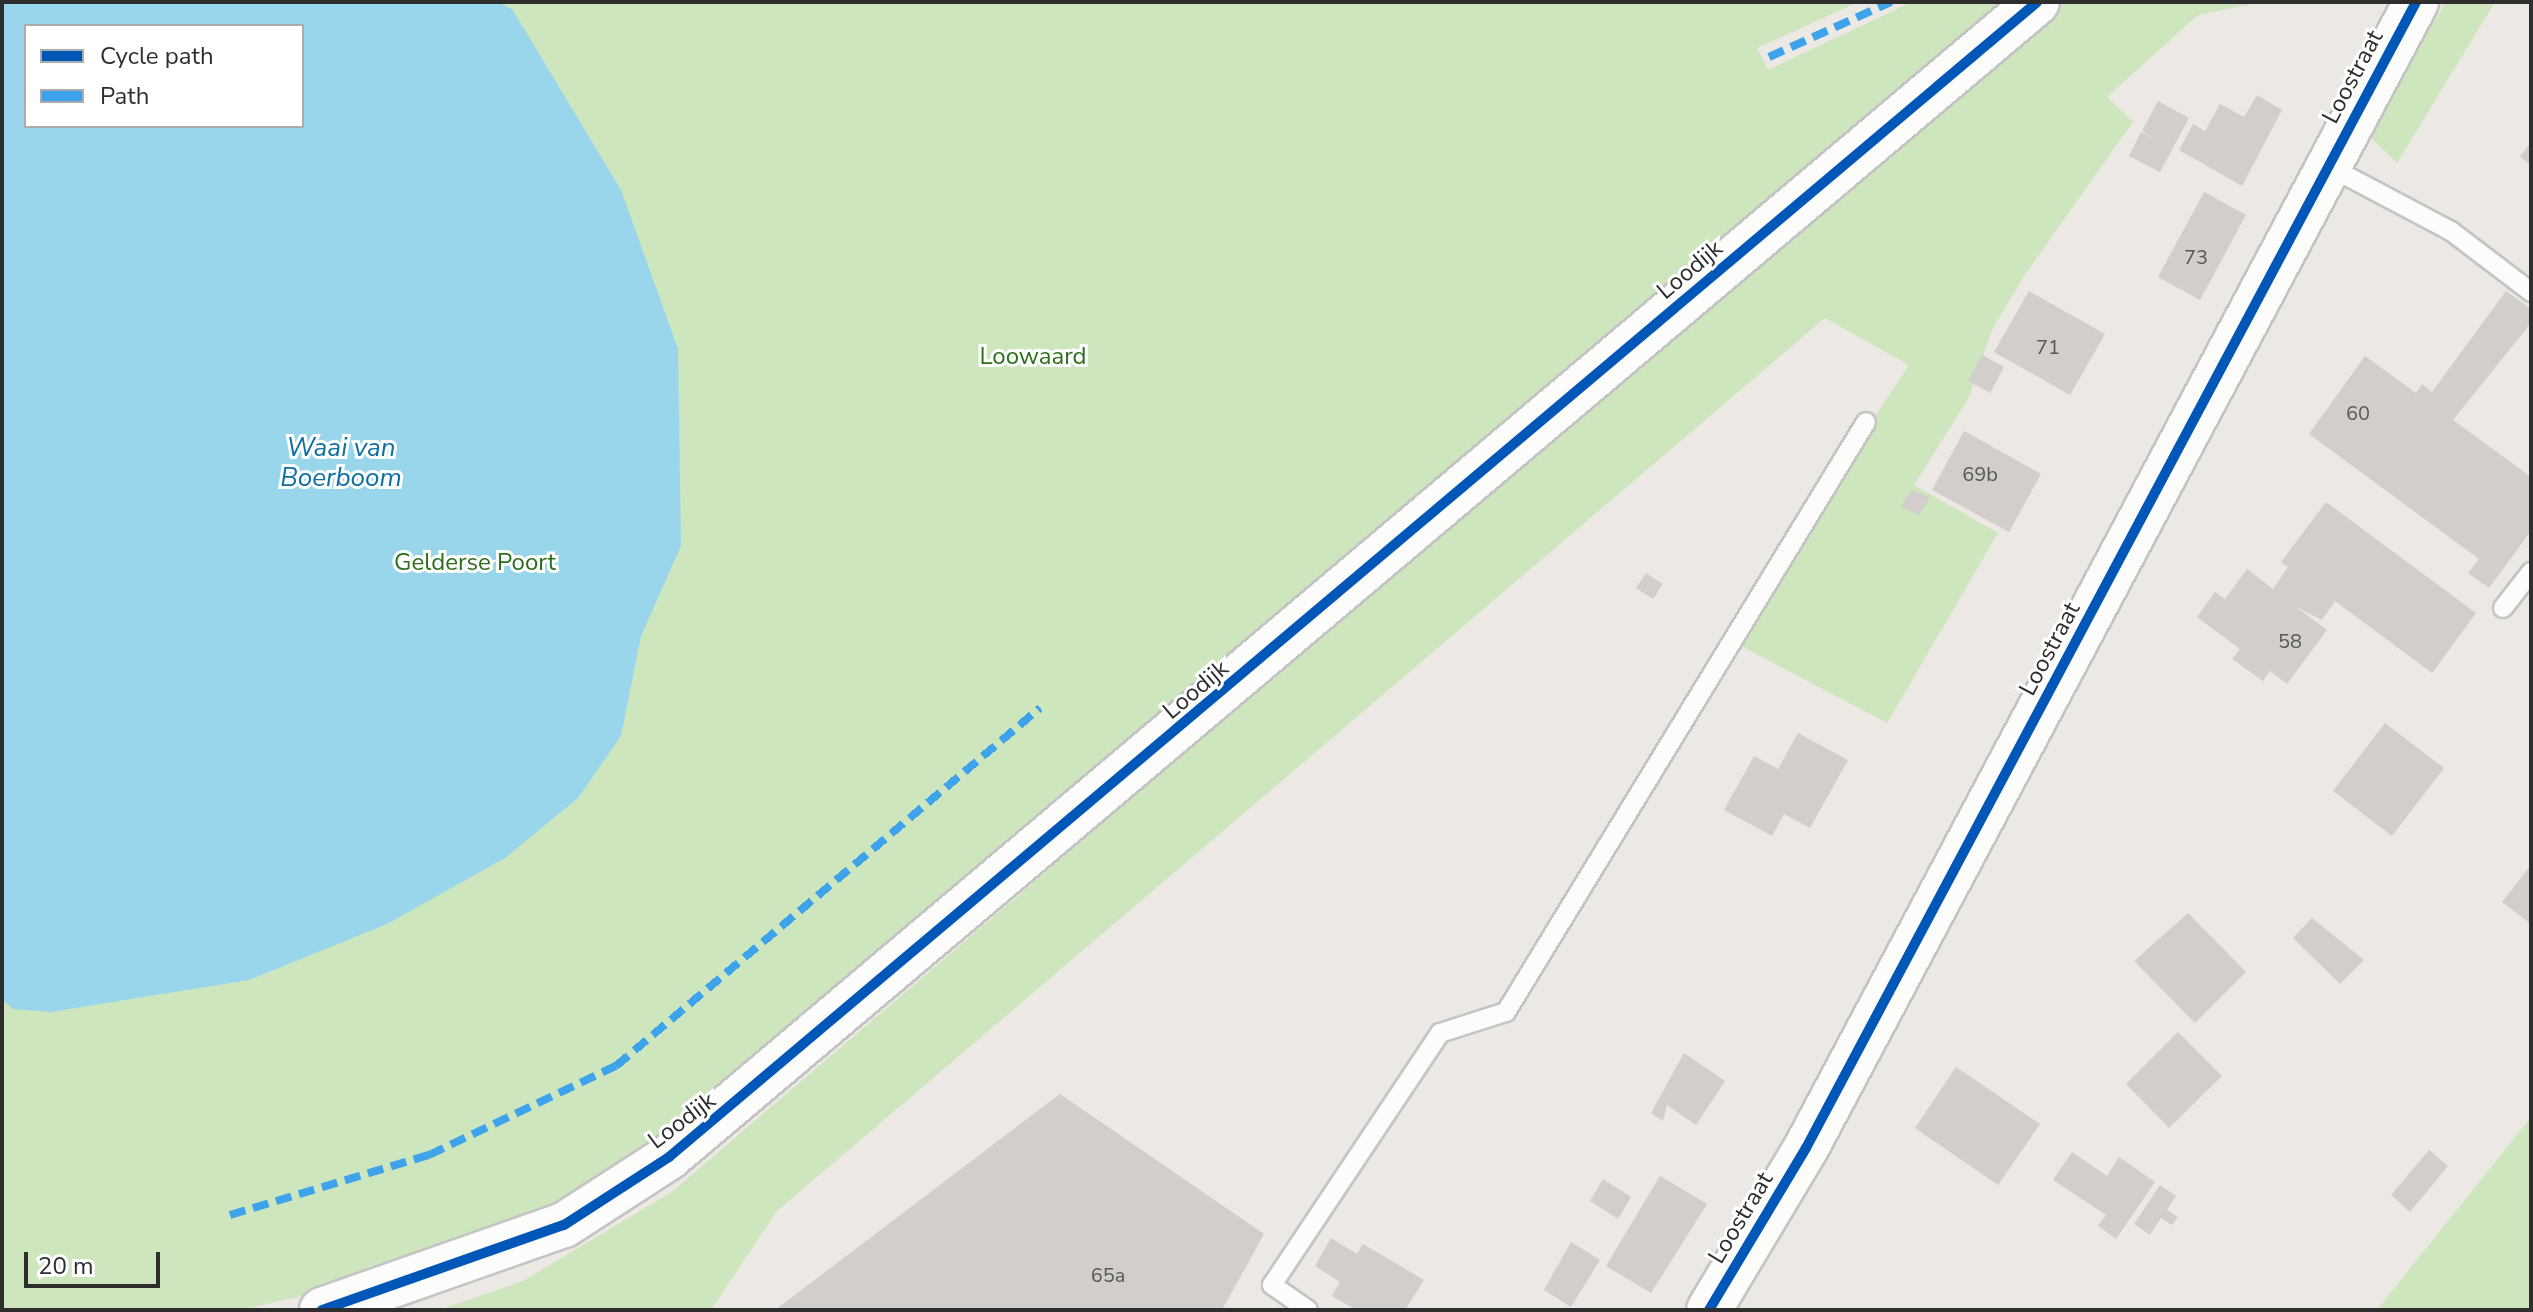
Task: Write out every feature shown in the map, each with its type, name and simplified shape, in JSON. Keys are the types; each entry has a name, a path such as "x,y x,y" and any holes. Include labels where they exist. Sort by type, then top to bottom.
{"street":[{"name":"Loodijk","path":"322,1310 564,1225 669,1157 2037,2"},
{"name":"Loostraat","path":"1709,1310 1806,1148 2416,2"}],"lane":[{"path":"2328,166 2451,231 2531,292"},
{"path":"1308,1310 1272,1285 1440,1033 1506,1012 1866,422"},
{"path":"2503,608 2531,572"}],"green space":[{"name":"Gelderse Poort","path":"2,2 1858,2 1757,48 1768,70 1912,2 1999,2 644,1153 504,1237 397,1274 241,1310 2,1310"},
{"path":"2062,2 2262,2 2198,15 2107,97 2133,122 2026,273 1992,330 1969,397 1914,485 1998,533 1887,723 1728,639 1909,365 1825,318 777,1211 711,1310 439,1310 523,1281 673,1191"},
{"path":"2446,2 2495,2 2397,163 2365,132"},
{"path":"2531,1117 2531,1310 2377,1310"}],"water":[{"name":"Waai van Boerboom","path":"2,2 497,2 512,9 621,190 678,349 681,546 641,636 621,736 578,798 505,858 387,924 249,980 51,1012 13,1009 2,999"}],"building":[{"path":"2257,95 2282,110 2242,186 2179,150 2193,124 2205,131 2220,104 2244,117"},
{"path":"2158,101 2189,118 2160,172 2129,156 2141,132 2153,138 2142,131"},
{"path":"2531,142 2531,165 2520,157"},
{"path":"2204,192 2246,215 2200,300 2158,277"},
{"path":"2029,291 2105,334 2070,395 1994,352"},
{"path":"2506,291 2531,309 2531,323 2453,420 2531,477 2531,531 2489,588 2468,573 2479,559 2309,434 2365,356 2416,393 2422,384 2432,392"},
{"path":"1982,355 2004,367 1990,393 1968,381"},
{"path":"1964,431 2041,474 2009,532 1932,490"},
{"path":"1912,490 1930,497 1919,515 1900,507"},
{"path":"2326,502 2476,613 2432,673 2335,601 2322,620 2296,607 2327,630 2287,684 2270,671 2263,681 2232,659 2240,649 2197,617 2215,592 2225,599 2247,569 2273,589 2288,567 2281,562"},
{"path":"1646,573 1663,584 1653,599 1636,588"},
{"path":"2385,723 2444,768 2392,836 2333,791"},
{"path":"1798,733 1848,760 1810,828 1784,814 1772,836 1724,810 1754,756 1778,769"},
{"path":"2531,865 2531,924 2502,902"},
{"path":"2188,913 2246,972 2195,1023 2134,961"},
{"path":"2312,918 2364,960 2340,984 2293,938"},
{"path":"2178,1032 2222,1076 2169,1128 2126,1084"},
{"path":"1684,1053 1725,1081 1696,1125 1667,1105 1663,1121 1651,1113"},
{"path":"1956,1067 2040,1124 1998,1185 1915,1128"},
{"path":"1060,1094 1264,1234 1222,1310 775,1310"},
{"path":"2429,1150 2448,1166 2410,1212 2391,1195"},
{"path":"2072,1152 2107,1176 2119,1157 2155,1182 2116,1239 2098,1226 2106,1215 2053,1180"},
{"path":"1660,1176 1707,1204 1651,1293 1606,1266"},
{"path":"1603,1179 1631,1197 1618,1219 1590,1201"},
{"path":"2160,1185 2176,1196 2167,1210 2178,1217 2172,1225 2161,1218 2150,1235 2134,1224"},
{"path":"1331,1238 1357,1254 1363,1244 1424,1280 1405,1310 1356,1310 1332,1296 1340,1282 1315,1266"},
{"path":"1571,1242 1600,1260 1571,1307 1544,1290"}],"marked path":[{"path":"1769,57 1891,2"},
{"path":"230,1215 429,1155 616,1066 1040,708"}],"cycle path":[{"path":"322,1310 564,1225 669,1157 2037,2"},
{"path":"1709,1310 1806,1148 2416,2"}],"park label":[{"name":"Loowaard","path":"1033,357"}]}
